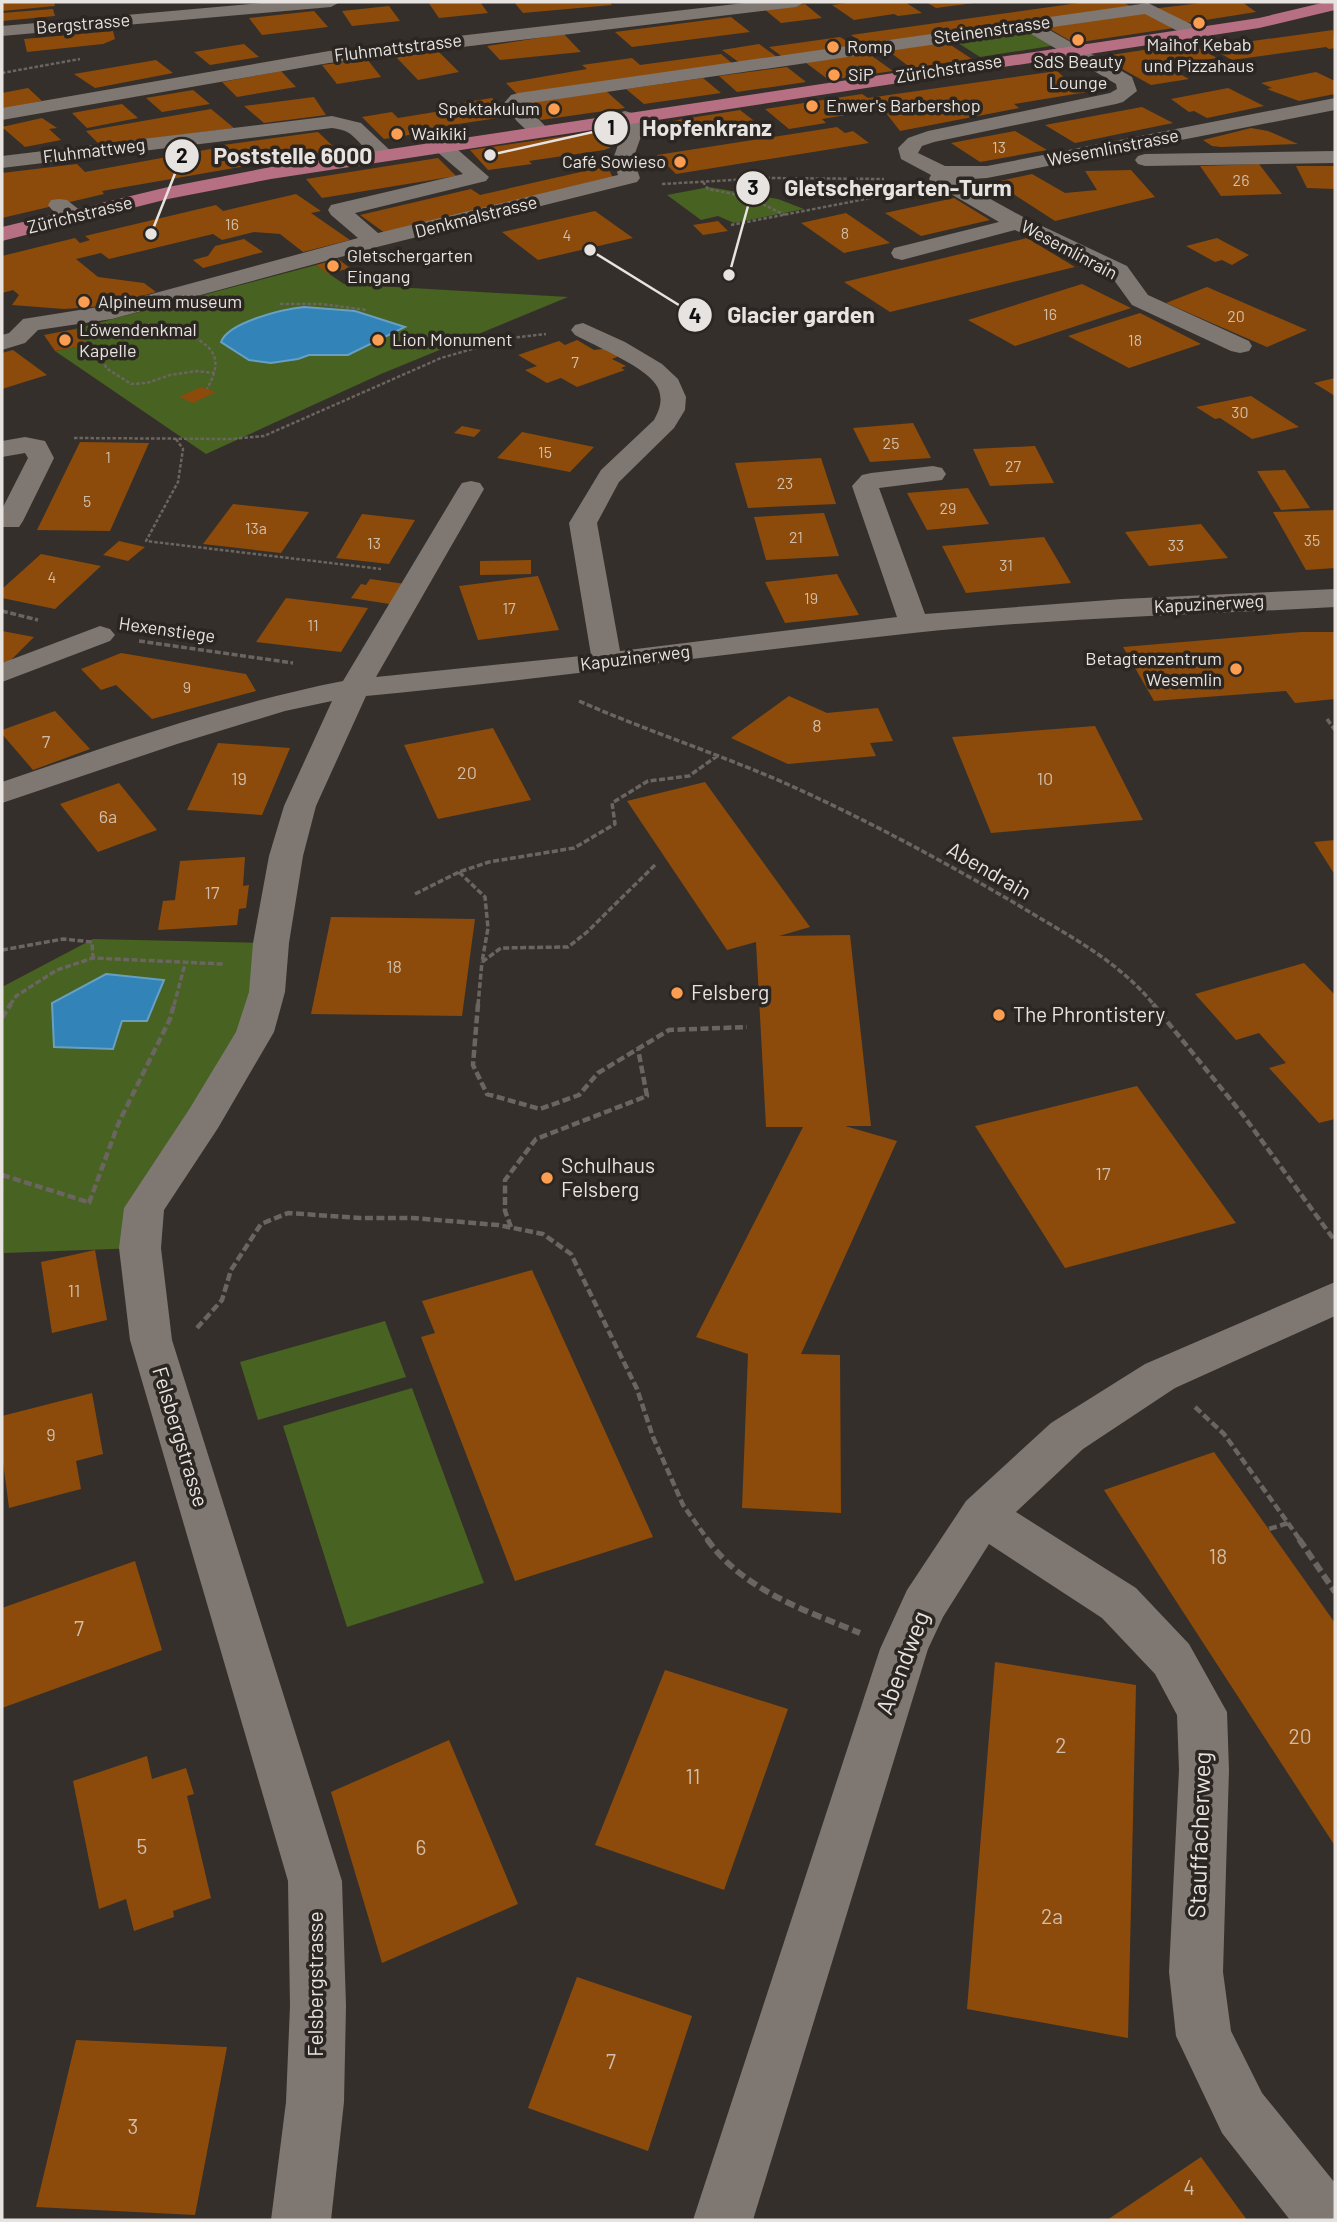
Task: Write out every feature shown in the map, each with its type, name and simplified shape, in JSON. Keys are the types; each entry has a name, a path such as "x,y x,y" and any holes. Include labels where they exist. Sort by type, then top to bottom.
{"main road":[{"path":"1272,2 1284,17"},
{"name":"Zürichstrasse","path":"2,234 67,210 232,180 625,117 1193,32 1284,17 1335,5"}],"street":[{"path":"114,21 122,15 183,2"},
{"name":"Bergstrasse","path":"2,31 331,2"},
{"name":"Fluhmattstrasse","path":"2,114 329,57 796,2"},
{"name":"Steinenstrasse","path":"540,131 513,104 518,99 1148,8 1193,32"},
{"path":"942,176 921,166 908,155 908,148 928,136 1116,98 1127,91 1125,81 1028,25"},
{"path":"785,60 827,88"},
{"name":"Wesemlinstrasse","path":"942,176 963,175 1056,159 1335,104"},
{"path":"625,117 634,128 623,153 623,168 630,178"},
{"name":"Fluhmattweg","path":"2,162 332,122 354,127 385,155"},
{"path":"374,241 339,210 479,177 442,146"},
{"path":"1056,159 1064,163 1335,157"},
{"name":"Wesemlinrain","path":"942,176 1017,223 1119,271 1140,300 1240,346"},
{"name":"Denkmalstrasse","path":"2,343 17,338 31,324 112,312 374,241 630,178"},
{"path":"902,253 1017,223"},
{"path":"9,311 17,313 31,324"},
{"path":"583,330 655,370 669,384 674,399 671,415 649,440 612,474 592,502 583,523 607,662"},
{"path":"9,521 41,458 36,447 13,447"},
{"path":"915,624 865,486 871,481 933,474"},
{"path":"354,688 471,489"},
{"name":"Kapuzinerweg","path":"2,793 178,733 279,703 354,688 517,673 915,624 1122,608 1335,598"},
{"path":"2,673 100,635"},
{"name":"Felsbergstrasse","path":"301,2220 314,2102 318,2006 315,1881 150,1339 140,1248 144,1208 204,1118 255,1032 267,992 271,943 286,856 300,806 354,688"},
{"name":"Abendweg","path":"723,2220 904,1649 925,1605 982,1515 1067,1436 1160,1376 1335,1298"},
{"name":"Stauffacherweg","path":"982,1515 1119,1604 1172,1659 1202,1712 1204,1769 1195,1972 1204,2036 1242,2113 1327,2220"}],"path":[{"path":"630,178 643,183 768,178 919,179 942,176"},
{"path":"731,225 785,215 942,176"},
{"path":"703,182 708,190 745,195 767,202 785,215"},
{"path":"273,302 367,310"},
{"path":"177,328 199,339 215,356 217,369 207,389"},
{"path":"13,447 79,437 231,439 264,436 441,358 512,338 583,330"},
{"path":"102,352 106,368 131,384 148,383 170,375 197,371 215,373"},
{"path":"176,439 183,449 178,482 146,541 385,569"},
{"name":"Hexenstiege","path":"2,611 100,635 190,650 257,655 305,665"},
{"name":"Abendrain","path":"517,673 622,720 784,783 871,823 944,862 1102,955 1141,989 1243,1115 1335,1241"},
{"path":"1327,719 1335,730"},
{"path":"415,894 458,872 489,862 575,848 615,824 612,803 648,780 689,776 717,756"},
{"path":"482,961 501,948 568,947 587,932 655,865"},
{"path":"458,872 485,897 488,928 482,961 473,1065 487,1094 540,1109 579,1095 598,1073 669,1030 747,1027"},
{"path":"2,950 63,939 92,942 93,958"},
{"path":"2,1018 16,996 57,970 93,958 186,964 271,964"},
{"path":"89,1203 119,1122 170,1019 186,964"},
{"path":"511,1227 505,1211 505,1180 536,1139 647,1096 638,1049"},
{"path":"2,1175 89,1203 144,1208"},
{"path":"197,1329 222,1300 231,1270 261,1224 288,1213 360,1218 413,1218 511,1227 543,1234 571,1254 638,1389 653,1437 683,1505 721,1559 776,1598 904,1649"},
{"path":"1160,1376 1224,1434 1335,1592"},
{"path":"1269,1529 1288,1523"}],"green space":[{"path":"1031,30 1057,45 980,57 955,41"},
{"path":"709,187 778,199 804,209 734,223 718,216 701,220 667,195"},
{"path":"316,265 344,284 568,297 381,374 206,454 55,351 86,345 75,329"},
{"path":"93,939 271,943 271,964 140,1248 4,1253 2,987"},
{"path":"385,1321 406,1377 258,1420 240,1362"},
{"path":"412,1388 484,1583 347,1627 283,1426"}],"water":[{"path":"304,307 355,311 405,327 348,355 309,355 271,363 249,360 221,342 234,328 245,323 284,310"},
{"path":"106,974 164,980 147,1021 122,1021 113,1049 54,1047 52,1003"}],"building":[{"path":"2,2 54,2 55,6 2,11"},
{"path":"428,2 480,2 488,13 439,18"},
{"path":"514,2 609,2 612,5 523,13"},
{"path":"905,2 922,13 854,20 832,5"},
{"path":"926,2 974,2 974,3 936,8"},
{"path":"1086,2 1123,2 1132,7 866,45 851,35"},
{"path":"1210,2 1242,2 1256,12 1180,24 1151,9"},
{"path":"805,4 822,18 781,23 764,9"},
{"path":"389,6 400,21 352,26 342,11"},
{"path":"53,9 55,16 2,21 2,13"},
{"path":"314,11 328,27 262,35 249,18"},
{"path":"1142,11 1174,28 1074,43 1043,25"},
{"path":"731,17 750,32 632,47 615,32"},
{"path":"1333,30 1335,48 1329,49 1326,47 1232,60 1209,47"},
{"path":"113,31 115,39 103,44 27,52 24,39"},
{"path":"564,34 581,52 500,60 487,46"},
{"path":"840,37 855,46 783,57 769,47"},
{"path":"946,42 972,59 911,68 887,50"},
{"path":"1189,43 1217,58 1165,66 1189,79 1151,85 1108,61 1111,55"},
{"path":"244,44 259,57 210,65 194,52"},
{"path":"759,44 777,57 740,63 722,50"},
{"path":"865,51 893,71 829,80 802,60"},
{"path":"439,52 459,72 418,80 396,57"},
{"path":"721,54 733,64 517,94 506,83 587,69 582,65 632,58 640,65"},
{"path":"367,59 381,77 337,84 322,65"},
{"path":"156,60 173,73 95,88 74,74"},
{"path":"1225,61 1233,66 1198,72 1188,67"},
{"path":"787,67 806,82 737,92 719,76"},
{"path":"281,71 296,87 237,97 222,82"},
{"path":"1057,71 1067,80 1076,78 1086,84 1076,86 1087,92 1014,104 1019,108 900,131 883,109 822,119 826,123 789,129 765,109 862,94 868,98"},
{"path":"1316,72 1335,81 1335,94 1299,101 1267,89 1272,88 1261,83"},
{"path":"703,78 721,93 644,104 626,89"},
{"path":"28,88 42,101 2,109 2,93"},
{"path":"1228,88 1264,106 1207,118 1194,111 1189,112 1171,99"},
{"path":"193,90 210,104 162,112 146,98"},
{"path":"606,91 625,108 541,120 523,103"},
{"path":"314,97 326,115 264,123 244,106"},
{"path":"492,98 502,108 490,110 498,118 412,131 415,134 384,139 362,117 392,112 398,118 447,110 442,106"},
{"path":"122,104 138,118 87,128 72,113"},
{"path":"1142,107 1173,123 1075,143 1045,125"},
{"path":"211,109 234,128 100,145 86,131"},
{"path":"740,110 762,127 695,138 683,136 665,122"},
{"path":"42,118 57,128 49,129 61,140 25,147 2,127"},
{"path":"837,127 845,133 853,131 869,143 676,174 657,155"},
{"path":"1251,128 1268,131 1298,144 1221,147 1212,146 1203,140"},
{"path":"614,131 610,148 529,161 532,164 488,170 470,150"},
{"path":"1015,131 1047,150 980,162 951,143"},
{"path":"318,132 337,150 102,191 104,194 2,218 2,173 77,164 85,172 216,146"},
{"path":"438,158 456,176 322,198 306,179"},
{"path":"1259,164 1282,194 1221,196 1200,166"},
{"path":"607,166 613,178 385,233 360,215 471,189 480,195"},
{"path":"1296,166 1335,166 1335,189 1307,188"},
{"path":"1131,170 1155,197 1055,221 995,182 1032,174 1065,193 1097,190 1085,171"},
{"path":"296,194 321,211 311,213 350,240 303,252 280,234 254,232 222,240 213,234 109,259 101,253 76,259 98,277 144,283 156,292 105,306 64,309 12,305 19,295 13,290 2,293 2,256 75,238 80,243 90,240 85,236 216,205 223,211"},
{"path":"954,198 990,220 921,236 885,213"},
{"path":"595,211 633,238 538,260 502,232"},
{"path":"846,213 890,243 844,253 801,223"},
{"path":"718,221 728,231 703,235 693,225"},
{"path":"1027,238 1075,267 890,312 844,282"},
{"path":"1217,238 1249,255 1232,265 1222,260 1215,262 1186,246"},
{"path":"244,239 263,252 203,268 193,260 208,256 215,246"},
{"name":"Gletschergarten Eingang","path":"338,259 350,268 328,274 316,265"},
{"path":"1082,284 1131,308 1015,346 968,320"},
{"path":"1207,287 1307,330 1267,347 1166,303"},
{"path":"1140,313 1201,344 1129,368 1068,336"},
{"name":"Löwendenkmal Kapelle","path":"75,329 87,345 55,351 44,335"},
{"path":"577,340 594,350 610,348 618,352 617,357 612,359 626,366 621,368 625,370 577,387 561,378 547,383 525,370 537,366 518,355 559,341 565,345"},
{"path":"13,350 47,375 2,389 2,353"},
{"path":"1335,378 1335,396 1314,383"},
{"path":"201,387 216,392 193,403 179,397"},
{"path":"1251,396 1299,427 1252,439 1220,418 1215,419 1196,407"},
{"path":"913,423 931,458 870,462 853,428"},
{"path":"462,426 481,430 474,437 454,433"},
{"path":"522,432 594,447 570,472 497,458"},
{"path":"80,442 149,443 110,531 37,530"},
{"path":"1035,446 1054,483 990,486 973,449"},
{"path":"821,458 836,504 748,508 735,463"},
{"path":"1285,470 1310,508 1281,510 1257,471"},
{"path":"968,488 989,524 927,530 907,493"},
{"path":"233,504 309,512 281,553 203,544"},
{"path":"1335,510 1335,568 1306,570 1273,512"},
{"path":"824,513 839,556 766,560 754,517"},
{"path":"362,514 415,520 389,564 336,558"},
{"path":"1201,524 1228,558 1149,566 1125,532"},
{"path":"1044,537 1071,583 966,593 942,546"},
{"path":"119,541 145,547 128,561 103,555"},
{"path":"41,554 101,566 55,609 2,598 2,589"},
{"path":"531,560 531,574 480,575 480,561"},
{"path":"837,574 859,615 785,623 765,582"},
{"path":"538,576 559,630 478,640 459,586"},
{"path":"370,579 405,584 396,605 351,598 361,584 366,585"},
{"path":"286,598 368,608 341,652 256,642"},
{"path":"2,631 34,637 2,669"},
{"name":"Betagtenzentrum Wesemlin","path":"1301,632 1335,632 1335,699 1295,703 1286,691 1154,701 1123,647"},
{"path":"121,653 246,674 256,691 152,719 116,685 101,690 81,669"},
{"path":"789,696 827,713 878,708 893,741 870,743 876,756 788,764 731,738"},
{"path":"55,711 90,749 33,770 2,734 2,730"},
{"path":"1095,726 1143,820 991,833 952,737"},
{"path":"493,728 531,800 438,819 404,745"},
{"path":"218,743 290,748 262,815 187,810"},
{"path":"705,782 810,927 779,936 850,935 871,1126 845,1126 897,1141 801,1354 840,1355 841,1513 742,1508 748,1354 696,1337 803,1127 766,1127 756,942 727,950 627,801"},
{"path":"119,783 157,830 98,852 60,804"},
{"path":"1335,840 1335,875 1314,842"},
{"path":"245,857 243,886 249,885 246,908 239,909 237,925 158,930 163,901 175,900 180,861"},
{"path":"331,917 475,919 462,1016 311,1014"},
{"path":"1304,963 1335,995 1335,1119 1319,1123 1269,1068 1286,1063 1259,1033 1236,1040 1195,994"},
{"path":"1137,1086 1236,1223 1065,1268 975,1126"},
{"path":"95,1250 107,1320 52,1333 41,1262"},
{"path":"532,1270 653,1537 515,1581 421,1337 435,1333 422,1301"},
{"path":"92,1393 103,1454 76,1461 81,1489 9,1508 2,1454 2,1416"},
{"path":"1214,1452 1335,1623 1335,1846 1104,1490"},
{"path":"135,1561 162,1650 2,1708 2,1608"},
{"path":"995,1662 1136,1685 1128,2038 967,2009"},
{"path":"665,1670 788,1709 724,1890 595,1845"},
{"path":"449,1740 518,1904 382,1963 331,1792"},
{"path":"147,1756 152,1779 186,1768 194,1794 187,1796 211,1898 173,1911 174,1917 134,1931 126,1899 99,1909 73,1781"},
{"path":"577,1977 692,2016 648,2151 528,2108"},
{"path":"76,2040 227,2047 195,2215 36,2207"},
{"path":"1201,2157 1247,2220 1107,2220"}],"place":[{"name":"Maihof Kebab und Pizzahaus","path":"1199,23"},
{"name":"SdS Beauty Lounge","path":"1078,40"},
{"name":"Romp","path":"833,47"},
{"name":"SiP","path":"834,75"},
{"name":"Enwer's Barbershop","path":"812,106"},
{"name":"Spektakulum","path":"554,109"},
{"name":"Waikiki","path":"397,134"},
{"name":"Hopfenkranz","path":"490,155"},
{"name":"Café Sowieso","path":"680,162"},
{"name":"Poststelle 6000","path":"151,234"},
{"name":"Glacier garden","path":"590,250"},
{"name":"Gletschergarten Eingang","path":"333,266"},
{"name":"Gletschergarten-Turm","path":"729,275"},
{"name":"Alpineum museum","path":"84,302"},
{"name":"Löwendenkmal Kapelle","path":"65,340"},
{"name":"Lion Monument","path":"378,340"},
{"name":"Betagtenzentrum Wesemlin","path":"1236,669"},
{"name":"Felsberg","path":"677,993"},
{"name":"The Phrontistery","path":"999,1015"},
{"name":"Schulhaus Felsberg","path":"547,1178"}]}
